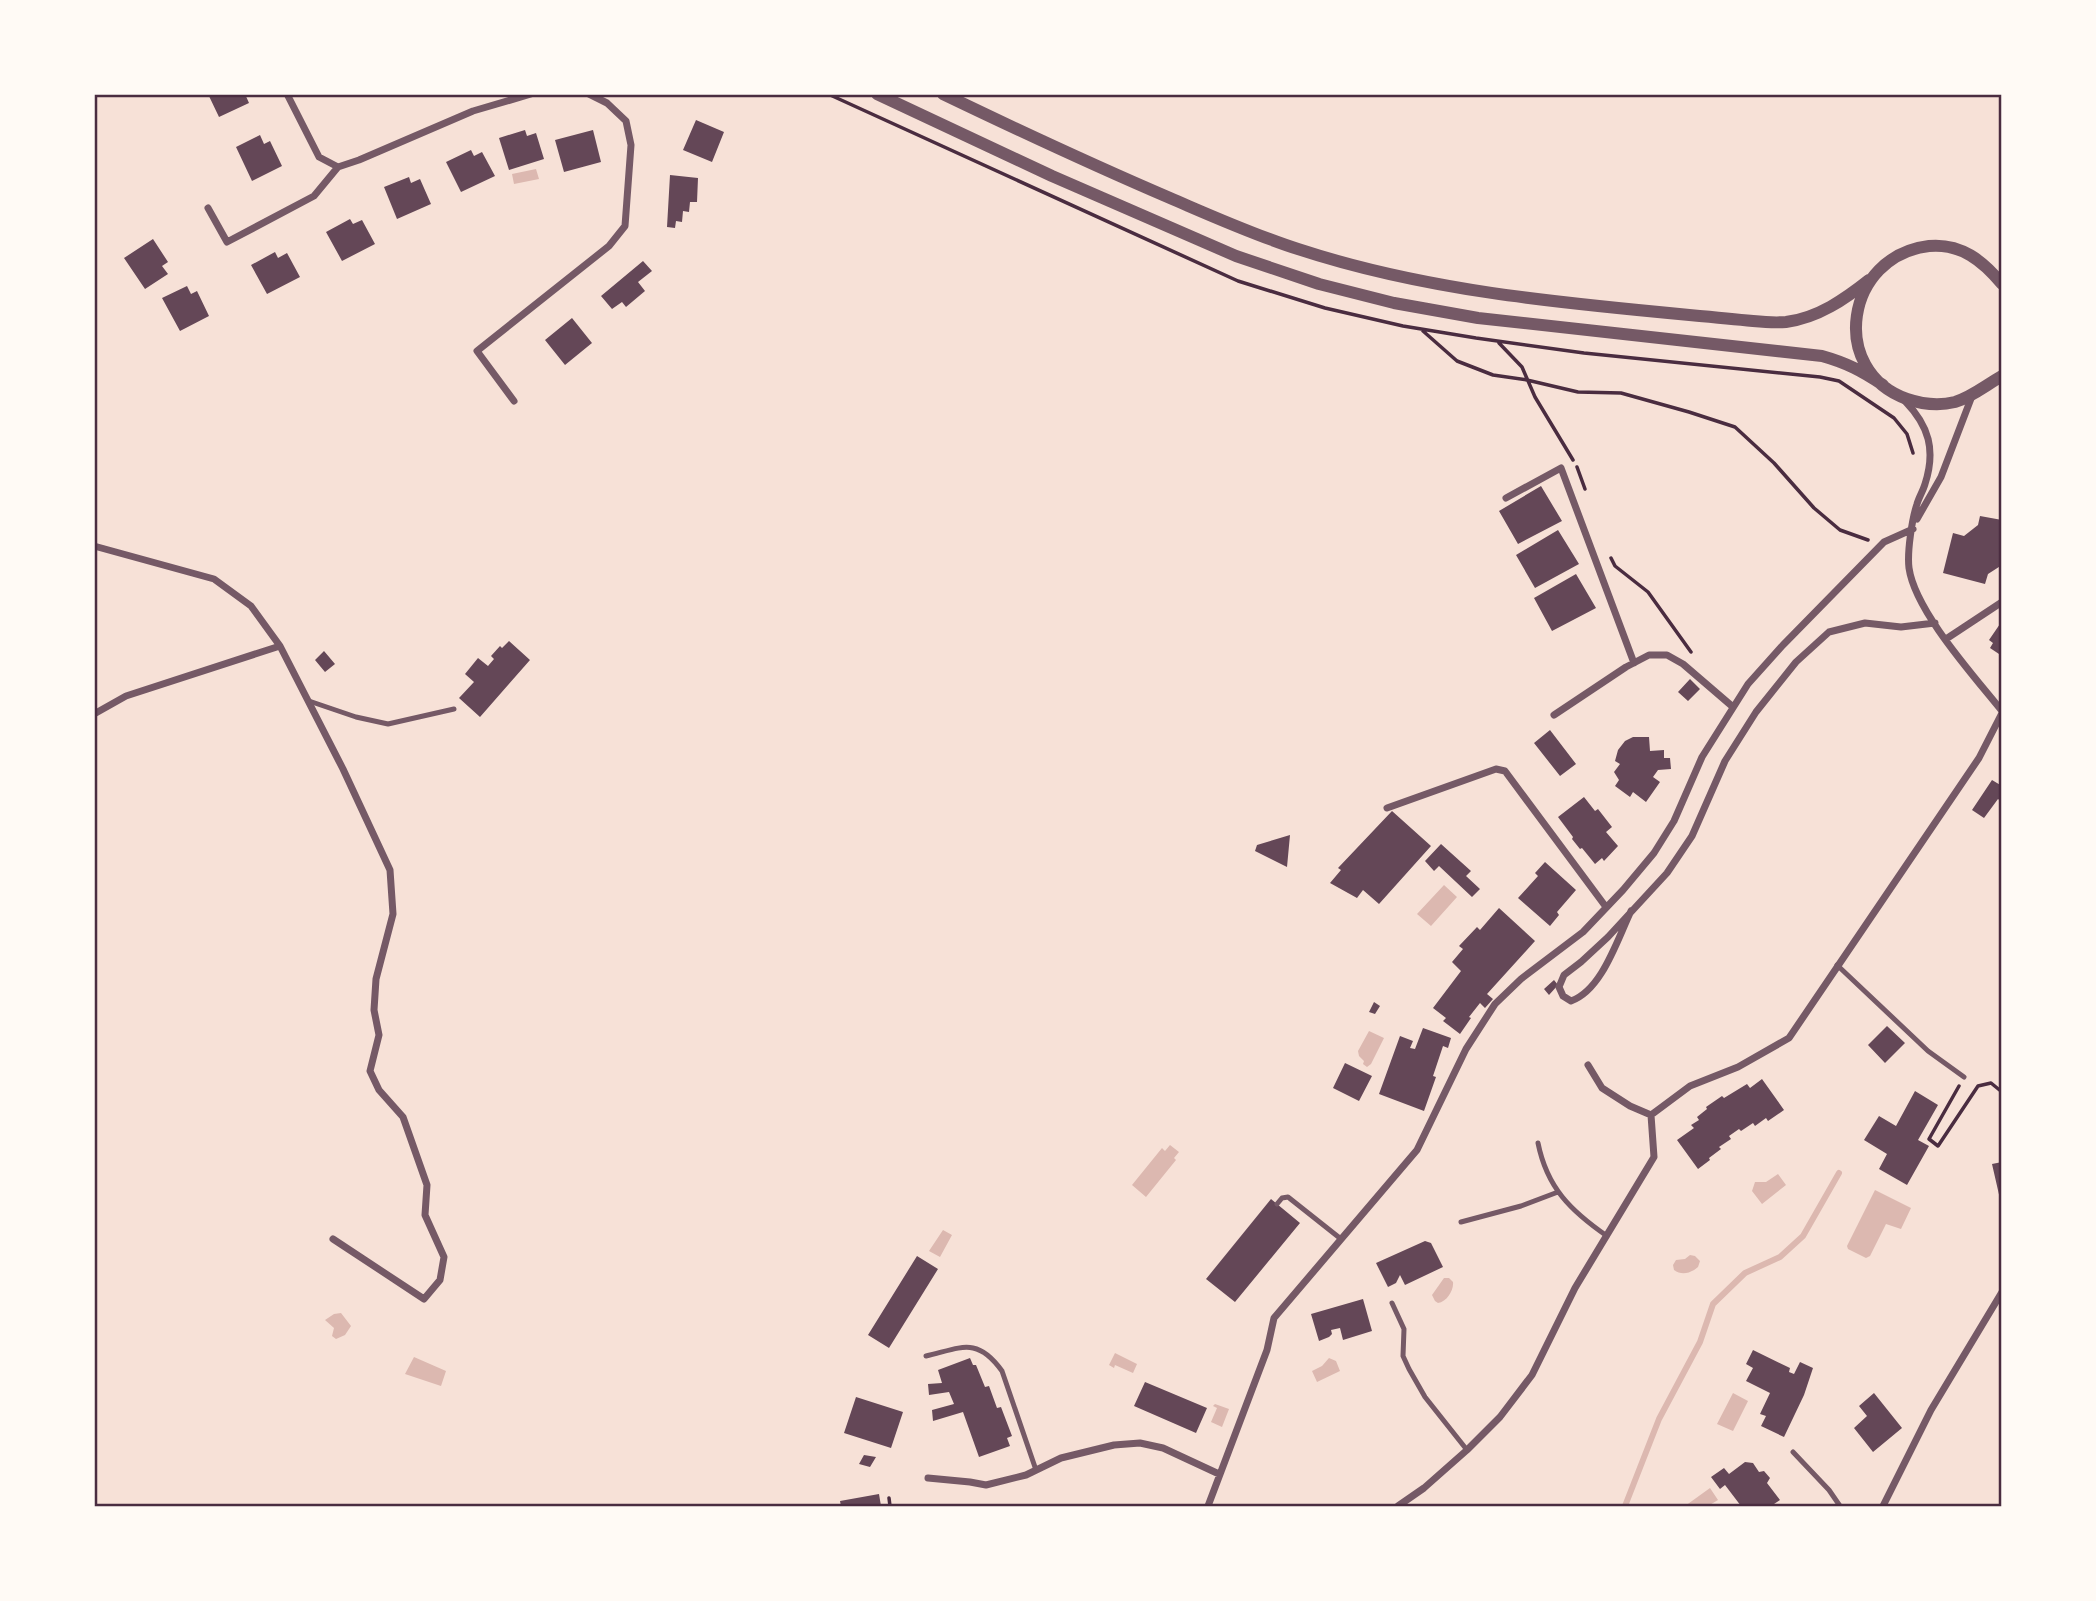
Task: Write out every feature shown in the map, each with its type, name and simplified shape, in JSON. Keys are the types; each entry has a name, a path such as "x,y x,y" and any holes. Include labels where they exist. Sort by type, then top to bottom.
{"street":[{"path":"287,94 319,157 338,167"},
{"path":"208,208 226,242 314,196 338,167 472,111 531,94"},
{"path":"514,401 477,351 609,246 625,226 631,145 626,121 607,103 589,94"},
{"path":"877,94 1052,176 1236,256 1319,284 1395,303 1478,318 1822,356 1860,369 1900,396 1917,413 1926,430 1928,469 1925,485 1916,504 1909,549 1909,569 1926,611 2001,712 1979,758 1789,1038 1738,1067 1690,1086 1651,1115"},
{"path":"943,94 1176,201 1297,249 1372,270 1474,290 1753,321 1787,322 1842,301 1897,255 1916,248 1934,246 1950,247 1970,254 1989,267 2001,284"},
{"path":"1869,280 1858,305 1856,325 1859,349 1868,368 1883,385"},
{"path":"1987,385 2001,368"},
{"path":"1900,396 1917,402 1953,402 1973,395 2001,376"},
{"path":"1208,1507 1259,1370 1274,1318 1418,1150 1466,1049 1495,1004 1521,979 1583,932 1654,853 1674,821 1702,757 1748,684 1884,542 1913,529 1941,477 1973,395"},
{"path":"1506,498 1561,468 1634,663"},
{"path":"94,546 214,579 251,606 280,646 309,701 390,870 393,914 376,979 374,1010 379,1035 370,1071 379,1090 403,1117 418,1154 427,1185 425,1215 444,1257 440,1280 424,1299 333,1239"},
{"path":"1946,639 2001,601"},
{"path":"1631,911 1594,985 1581,998 1571,1001 1563,996 1559,986 1563,975 1581,962 1667,873 1692,836 1725,761 1756,712 1796,662 1829,632 1865,623 1901,627 1935,624"},
{"path":"94,714 126,696 280,646"},
{"path":"1554,715 1649,655 1667,655 1683,664 1733,707"},
{"path":"1387,808 1496,769 1504,771 1606,907"},
{"path":"1588,1065 1602,1088 1630,1106 1651,1115"},
{"path":"1398,1507 1467,1450 1500,1417 1532,1375 1575,1288 1654,1157 1651,1115"},
{"path":"1883,1507 1931,1410 2001,1292"},
{"path":"928,1478 986,1485 1026,1475 1061,1458 1140,1443 1163,1448 1219,1474"}],"lane":[{"path":"309,701 387,724 454,709"},
{"path":"1837,965 1928,1051 1964,1077"},
{"path":"1538,1143 1542,1163 1558,1192 1580,1217 1607,1236"},
{"path":"1461,1222 1521,1206 1558,1192"},
{"path":"1277,1204 1282,1198 1289,1197 1341,1239"},
{"path":"1392,1303 1404,1329 1403,1356 1409,1369 1424,1397 1467,1450"},
{"path":"926,1356 967,1347 987,1352 995,1360 1002,1371 1036,1470"},
{"path":"1793,1452 1829,1490 1840,1507"}],"path":[{"path":"1421,329 1457,361 1493,375 1578,392 1621,393 1735,427 1774,463 1814,509 1840,530 1862,539 1884,542"},
{"path":"1498,342 1522,367 1535,397 1582,477 1587,498"},
{"path":"1786,374 1839,381 1894,418 1907,434 1913,453"},
{"path":"1609,555 1615,566 1660,605 1668,622 1691,652 1695,674"},
{"path":"1964,1077 1929,1139 1938,1146 1978,1086 1991,1083 2001,1093"},
{"path":"889,1498 890,1507"}],"shaded area":[{"path":"536,169 539,179 514,184 512,174"},
{"path":"1444,885 1457,897 1431,926 1417,914"},
{"path":"1369,1031 1384,1038 1367,1067 1358,1051"},
{"path":"1170,1145 1179,1152 1174,1158 1176,1160 1146,1197 1132,1185 1162,1148 1165,1151"},
{"path":"1778,1174 1786,1185 1762,1204 1752,1191 1755,1182 1766,1182"},
{"path":"1875,1190 1911,1208 1901,1229 1886,1224 1870,1256 1866,1258 1847,1246"},
{"path":"943,1230 952,1235 940,1257 929,1251"},
{"path":"1690,1255 1700,1261 1698,1267 1686,1273 1674,1270 1676,1260"},
{"path":"1444,1278 1453,1282 1452,1289 1447,1298 1438,1303 1432,1295"},
{"path":"341,1313 351,1326 345,1335 336,1339 332,1336 334,1328 325,1320"},
{"path":"1115,1353 1137,1364 1133,1373 1109,1365"},
{"path":"414,1357 446,1371 441,1386 405,1374"},
{"path":"1329,1358 1336,1361 1340,1371 1317,1382 1312,1371 1322,1366"},
{"path":"1733,1393 1748,1401 1733,1431 1717,1424"},
{"path":"1215,1404 1229,1409 1222,1427 1211,1422 1217,1408 1213,1406"},
{"path":"1710,1488 1718,1500 1708,1506 1685,1506"}],"building":[{"path":"208,94 245,94 249,103 219,117"},
{"path":"696,120 724,132 712,162 683,150"},
{"path":"525,130 527,136 536,133 544,159 509,170 499,138"},
{"path":"593,130 601,162 564,172 555,140"},
{"path":"260,135 264,144 270,141 282,166 252,181 236,147"},
{"path":"471,150 474,156 482,152 495,176 461,192 446,162"},
{"path":"670,175 698,178 697,202 690,202 689,212 683,211 682,222 676,221 675,228 667,227"},
{"path":"409,177 411,183 420,179 431,204 397,219 384,187"},
{"path":"350,219 353,224 362,220 375,244 342,261 326,232"},
{"path":"153,239 168,262 162,266 168,274 145,289 124,258"},
{"path":"275,252 278,258 287,253 300,277 267,294 251,265"},
{"path":"643,261 652,271 638,282 645,291 626,307 622,302 612,309 601,296"},
{"path":"187,286 191,294 197,291 209,316 180,331 162,298"},
{"path":"572,318 592,343 565,365 545,340"},
{"path":"1541,486 1562,521 1518,544 1499,511"},
{"path":"1980,516 2002,520 2002,565 1988,574 1985,584 1943,573 1953,533 1964,536 1978,525"},
{"path":"1558,530 1579,564 1535,588 1516,555"},
{"path":"1576,574 1596,608 1552,631 1534,598"},
{"path":"2002,621 2002,656 1990,648 1993,643 1989,640"},
{"path":"509,641 530,660 480,717 459,698 474,682 465,674 478,658 488,666 494,659 491,656"},
{"path":"324,651 335,664 325,672 315,660"},
{"path":"1690,679 1700,689 1688,701 1678,692"},
{"path":"1550,730 1576,764 1560,776 1534,743"},
{"path":"1633,737 1649,737 1650,751 1664,750 1664,758 1670,758 1671,769 1658,770 1653,777 1660,782 1646,802 1633,792 1630,797 1615,786 1619,780 1614,772 1620,764 1615,761 1618,750 1625,741"},
{"path":"1992,780 2002,786 2002,802 1998,799 1984,818 1972,810"},
{"path":"1584,797 1612,827 1606,832 1618,846 1604,861 1602,858 1595,864 1572,839 1558,817"},
{"path":"1392,811 1431,846 1379,904 1363,890 1357,898 1330,883 1341,870 1338,868"},
{"path":"1290,835 1287,867 1255,851 1257,845"},
{"path":"1441,844 1471,871 1466,876 1480,889 1472,897 1439,866 1434,871 1425,861"},
{"path":"1545,862 1576,890 1557,912 1559,915 1550,926 1518,898 1538,876 1535,873"},
{"path":"1499,908 1535,941 1487,994 1493,999 1485,1008 1480,1003 1460,1034 1443,1021 1446,1018 1433,1008 1461,971 1452,962 1463,949 1459,946 1477,927 1480,930"},
{"path":"1554,980 1558,985 1549,995 1544,989"},
{"path":"1374,1002 1380,1006 1375,1014 1369,1012"},
{"path":"1887,1026 1905,1043 1885,1063 1868,1045"},
{"path":"1423,1028 1451,1038 1448,1048 1443,1046 1424,1111 1379,1094 1400,1036 1413,1041 1410,1048 1415,1049"},
{"path":"1345,1063 1372,1076 1359,1101 1333,1088"},
{"path":"1762,1079 1784,1110 1768,1121 1766,1118 1755,1126 1753,1123 1741,1131 1739,1129 1698,1169 1677,1140 1694,1128 1691,1125 1699,1120 1697,1117 1706,1107 1747,1084 1750,1088"},
{"path":"1915,1091 1938,1105 1918,1140 1929,1146 1907,1185 1879,1169 1887,1154 1864,1140 1879,1116 1896,1126"},
{"path":"2002,1162 2002,1199 2000,1199 1992,1164"},
{"path":"1271,1199 1300,1223 1235,1302 1206,1279"},
{"path":"1425,1241 1431,1243 1443,1267 1405,1285 1400,1275 1396,1283 1388,1287 1376,1263"},
{"path":"917,1256 938,1269 889,1348 868,1335"},
{"path":"1363,1299 1372,1331 1343,1340 1340,1328 1331,1330 1329,1337 1319,1341 1311,1314"},
{"path":"1753,1350 1790,1368 1789,1372 1794,1374 1800,1362 1813,1368 1804,1395 1784,1437 1761,1426 1766,1416 1760,1414 1770,1393 1746,1381 1753,1368 1746,1364"},
{"path":"970,1358 973,1365 976,1365 985,1387 989,1386 997,1408 1001,1407 1012,1436 1007,1438 1010,1446 979,1457 963,1412 933,1421 932,1410 954,1404 949,1392 929,1395 928,1384 942,1383 938,1370"},
{"path":"1145,1382 1207,1408 1196,1433 1134,1406"},
{"path":"1874,1393 1902,1428 1873,1452 1854,1428 1867,1416 1859,1406"},
{"path":"856,1397 903,1412 891,1448 844,1433"},
{"path":"864,1455 876,1457 870,1467 859,1464"},
{"path":"1745,1462 1753,1463 1759,1472 1764,1471 1770,1478 1767,1483 1780,1500 1771,1506 1741,1506 1725,1485 1720,1489 1711,1477 1724,1468 1729,1474"},
{"path":"879,1494 881,1506 841,1506 840,1501"}],"waterway":[{"path":"1625,1506 1659,1419 1700,1342 1713,1304 1745,1273 1780,1257 1803,1236 1839,1173"}]}
